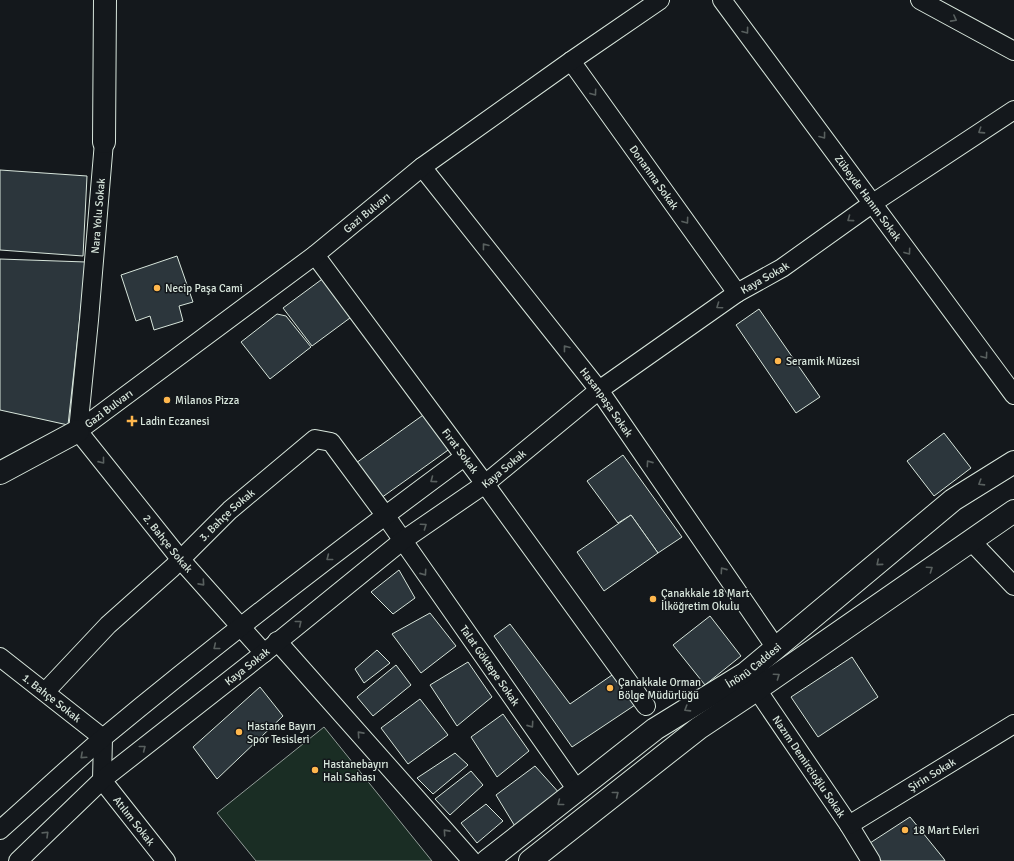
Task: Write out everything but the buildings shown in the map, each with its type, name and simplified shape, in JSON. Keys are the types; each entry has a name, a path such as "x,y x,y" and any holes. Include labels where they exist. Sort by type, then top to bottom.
{"main road":[{"name":"Nara Yolu Sokak","path":"104,142 105,0"},
{"path":"0,473 78,431"},
{"name":"İnönü Caddesi","path":"530,861 699,728 751,681 776,648 953,500 1014,462"},
{"name":"İnönü Caddesi","path":"487,861 655,729 751,681 971,541 1014,511"}],"street":[{"name":"Gazi Bulvarı","path":"78,431 315,255 422,167 660,0"},
{"name":"Zübeyde Hanım Sokak","path":"722,0 1014,395"},
{"path":"920,0 1014,51"},
{"name":"Donanma Sokak","path":"571,61 737,293"},
{"name":"Kaya Sokak","path":"18,861 102,780 264,653 402,541 485,484 599,390 737,293 782,268 873,203 1014,110"},
{"name":"Nara Yolu Sokak","path":"78,431 104,142"},
{"name":"Hasanpaşa Sokak","path":"422,167 599,390 776,648"},
{"name":"Fırat Sokak","path":"315,255 485,484 646,706"},
{"name":"2. Bahçe Sokak","path":"78,431 181,560 264,653"},
{"name":"3. Bahçe Sokak","path":"45,692 108,625 181,560 230,510 315,439 330,442 402,541"},
{"path":"0,830 103,738 241,627 464,457"},
{"name":"Talat Göktepe Sokak","path":"402,541 577,790"},
{"path":"971,541 1014,586"},
{"path":"277,641 472,861"},
{"name":"1. Bahçe Sokak","path":"0,657 103,738"},
{"name":"Nazım Demircioğlu Sokak","path":"751,681 849,825 871,861"},
{"name":"Şirin Sokak","path":"849,825 1014,724"},
{"path":"102,780 103,738"},
{"name":"Atılım Sokak","path":"102,780 166,861"}],"green space":[{"name":"Hastanebayırı Halı Sahası","path":"324,727 432,861 256,861 217,813"}],"place":[{"name":"Necip Paşa Cami","path":"157,288"},
{"name":"Seramik Müzesi","path":"778,361"},
{"name":"Milanos Pizza","path":"167,400"},
{"name":"Ladin Eczanesi","path":"132,421"},
{"name":"Çanakkale 18 Mart İlköğretim Okulu","path":"653,599"},
{"name":"Çanakkale Orman Bölge Müdürlüğü","path":"610,688"},
{"name":"Hastane Bayırı Spor Tesisleri","path":"239,732"},
{"name":"Hastanebayırı Halı Sahası","path":"315,770"},
{"name":"18 Mart Evleri","path":"905,830"}]}
